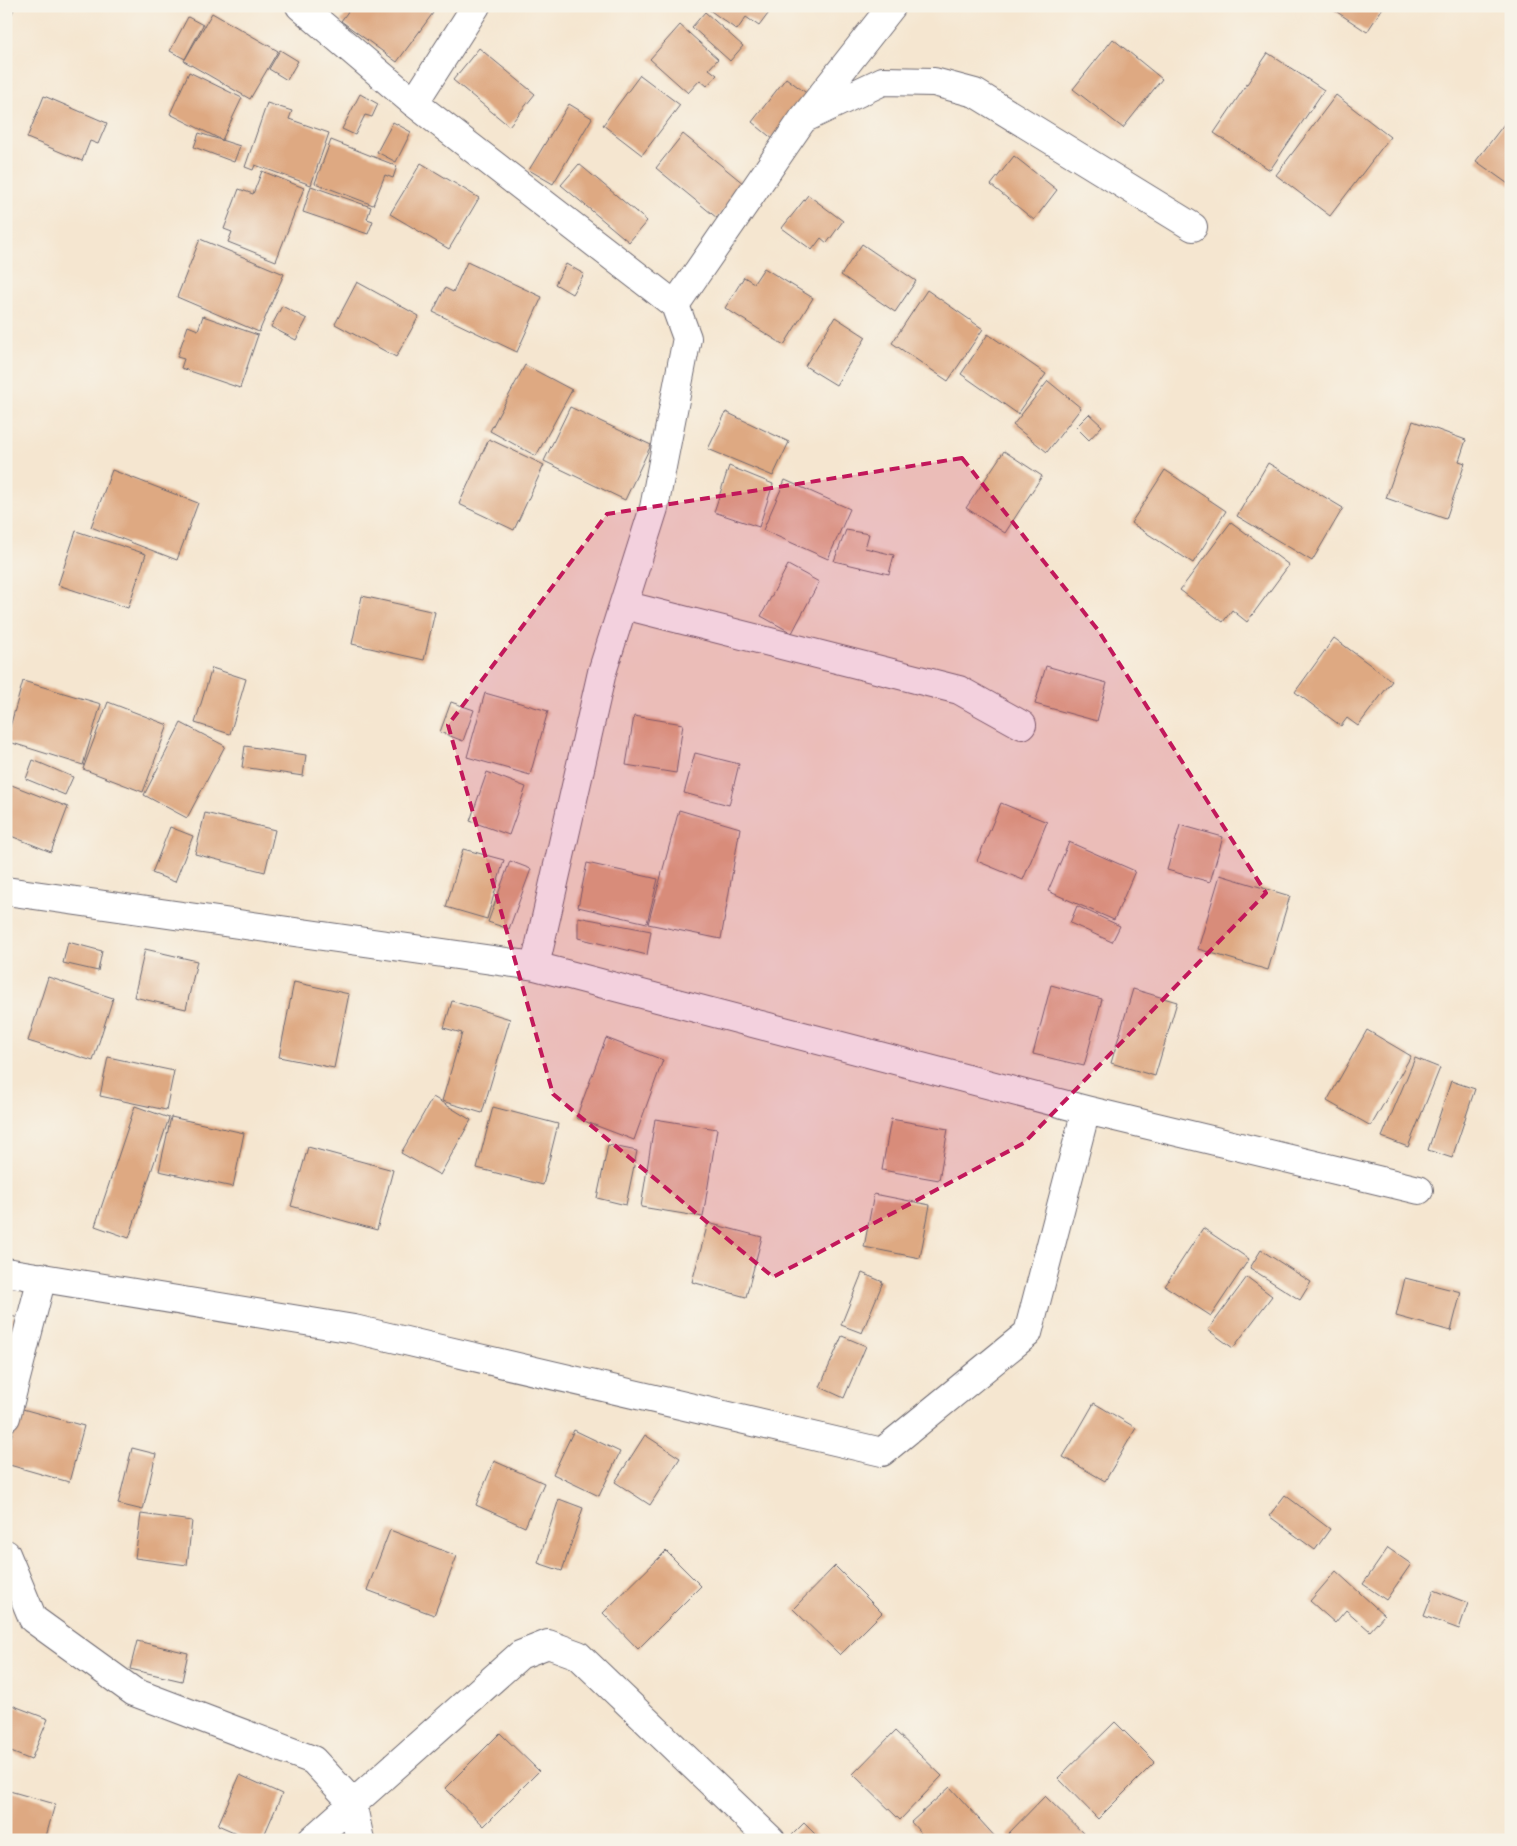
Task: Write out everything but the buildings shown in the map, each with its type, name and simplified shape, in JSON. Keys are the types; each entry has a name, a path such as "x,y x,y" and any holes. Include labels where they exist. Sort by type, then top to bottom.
{"street":[{"path":"300,6 414,103 675,304 687,338 654,508 602,672 535,966"},
{"path":"414,103 476,6"},
{"path":"675,304 802,119 892,6"},
{"path":"802,119 883,81 934,82 975,93 1193,227"},
{"path":"624,605 959,690 1022,725"},
{"path":"6,891 535,966 1086,1110 1419,1190"},
{"path":"6,1272 354,1329 882,1452 1028,1333 1086,1110"},
{"path":"6,1417 42,1277"},
{"path":"6,1554 34,1619 134,1692 313,1760 352,1802 360,1840"},
{"path":"312,1840 352,1802 520,1655 548,1644 578,1655 772,1840"}],"highlighted area":[{"path":"962,458 1098,630 1266,893 1024,1143 773,1277 553,1094 448,725 607,514"}]}
